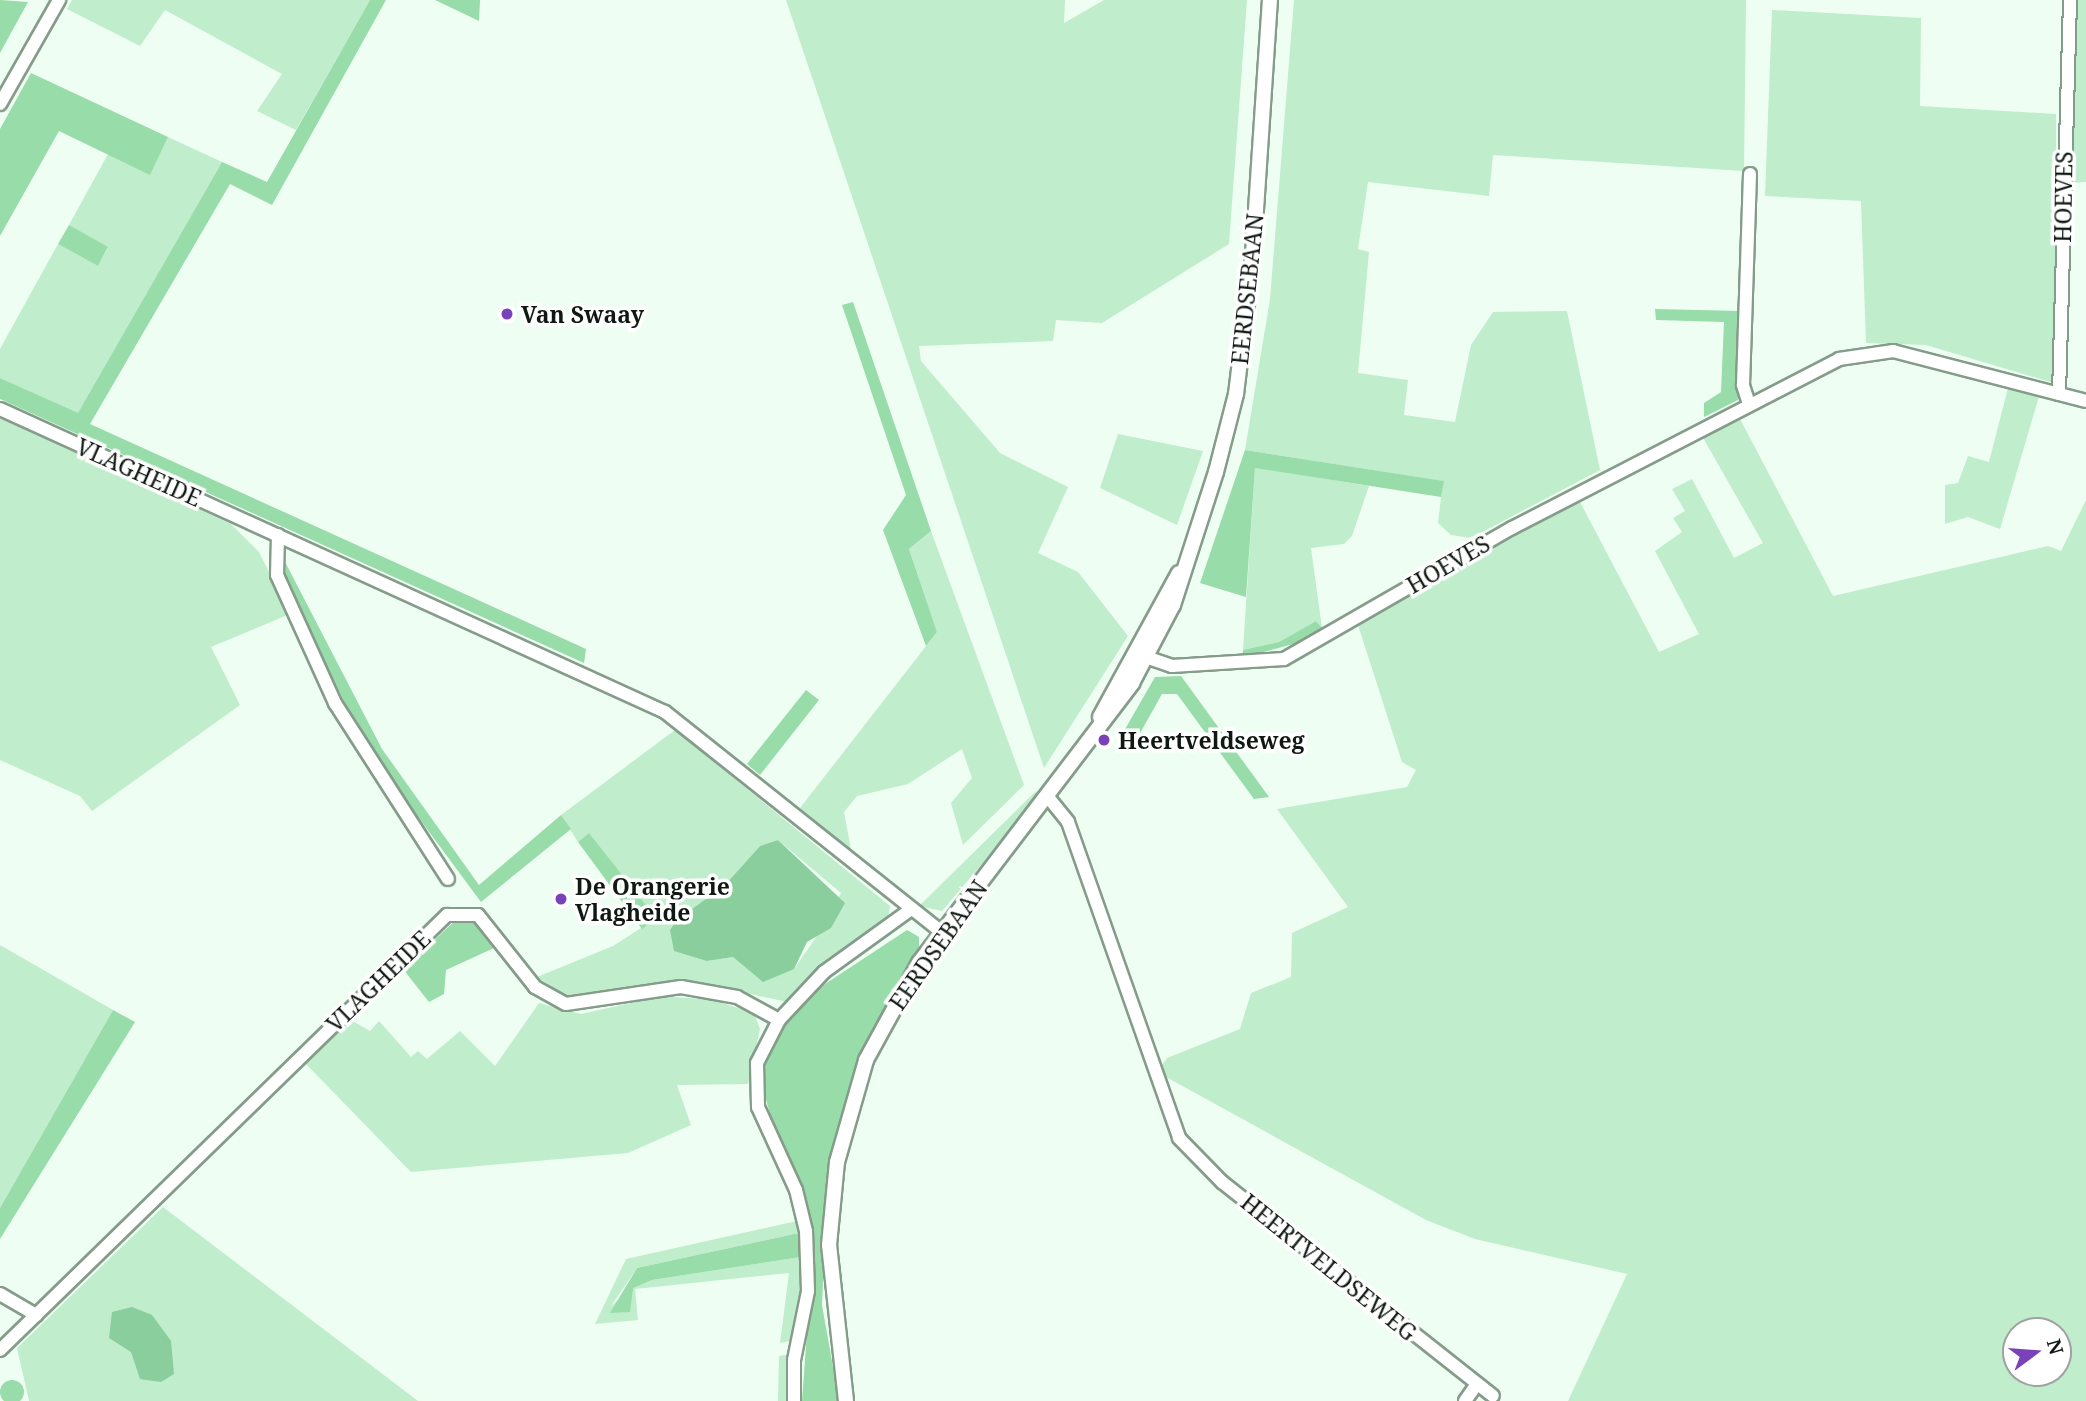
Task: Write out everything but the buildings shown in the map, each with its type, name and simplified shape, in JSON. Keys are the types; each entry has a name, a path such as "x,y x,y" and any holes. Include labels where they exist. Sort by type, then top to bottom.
{"main road":[{"name":"EERDSEBAAN","path":"846,1401 829,1295 837,1162 866,1060 943,933 1048,797 1099,725 1141,656 1182,571 1236,394 1253,255 1270,0"}],"street":[{"path":"0,104 59,0"},
{"name":"HOEVES","path":"2059,394 2070,0"},
{"path":"1749,404 1743,385 1750,174"},
{"name":"HOEVES","path":"1141,656 1172,666 1256,664 1292,655 1512,528 1839,359 1893,351 2086,401"},
{"name":"VLAGHEIDE","path":"0,409 665,712 910,910 943,933"},
{"path":"278,535 277,575 335,703 448,878"},
{"name":"HEERTVELDSEWEG","path":"1048,797 1068,822 1179,1138 1222,1182 1493,1396"},
{"path":"794,1401 794,1360 808,1291 806,1231 796,1190 755,1093 759,1055 779,1020 824,972 910,910"},
{"name":"VLAGHEIDE","path":"0,1350 451,913 482,918 535,987 566,1004 681,987 737,997 779,1020"},
{"path":"0,1294 36,1315"},
{"path":"1465,1401 1476,1385"}],"shaded area":[{"path":"0,0 28,2 0,53"},
{"path":"72,0 370,0 296,130 257,111 282,74 165,10 140,46 67,9"},
{"path":"370,0 386,0 272,205 230,184 90,424 586,649 584,663 0,399 0,378 78,413 222,162 267,182"},
{"path":"435,0 480,0 479,21"},
{"path":"786,0 1065,0 1064,23 1104,0 1247,0 1229,244 1102,323 1056,320 1053,341 919,346 921,361 1000,453 1068,487 1038,553 1078,572 1128,636 1044,768"},
{"path":"1294,0 1746,0 1744,171 1493,155 1489,196 1368,182 1358,249 1369,252 1358,373 1408,380 1404,415 1455,422 1471,345 1493,312 1567,311 1600,470 1471,538 1451,535 1438,523 1443,481 1245,450 1270,299"},
{"path":"2075,0 2086,0 2086,182 2069,183"},
{"path":"1772,10 1921,18 1920,106 2056,114 2057,384 1926,345 1866,343 1861,201 1765,196"},
{"path":"31,73 168,137 150,175 59,131 0,236 0,129"},
{"path":"168,137 222,162 78,414 0,378 0,349 58,244 98,266 108,248 69,225 108,154 150,174"},
{"path":"69,225 108,247 98,266 58,244"},
{"path":"853,302 931,531 909,549 937,632 926,646 883,530 906,495 842,305"},
{"path":"1655,309 1740,311 1738,400 1704,417 1704,403 1721,392 1724,322 1656,320"},
{"path":"2009,384 2040,393 2000,529 1968,517 1945,524 1945,485 1958,483 1968,456 1989,462"},
{"path":"1739,417 1833,596 2048,546 2061,551 2086,500 2086,1401 1568,1401 1627,1274 1475,1239 1426,1220 1157,1072 1167,1058 1240,1029 1251,993 1291,977 1292,933 1348,907 1277,809 1407,787 1416,770 1402,762 1358,625 1579,500 1659,652 1699,634 1655,551 1682,532 1673,518 1685,511 1672,489 1692,479 1734,558 1763,543 1702,436"},
{"path":"0,418 231,524 259,552 290,614 211,647 240,705 92,811 80,796 0,760"},
{"path":"1118,434 1203,451 1177,525 1100,488"},
{"path":"1245,450 1444,481 1441,497 1255,468 1246,597 1200,583"},
{"path":"1255,467 1369,486 1352,536 1344,544 1311,548 1322,628 1316,621 1279,642 1243,650"},
{"path":"931,531 1024,785 963,845 951,803 972,778 962,749 908,784 857,796 844,812 851,850 800,808 937,632 909,549"},
{"path":"283,558 382,749 479,885 561,815 571,829 481,902 367,748 281,573"},
{"path":"1316,621 1322,628 1297,643 1242,658 1243,650 1279,642"},
{"path":"1181,676 1269,797 1254,799 1177,694 1162,694 1139,735 1124,731 1155,677"},
{"path":"806,690 819,700 760,775 747,764"},
{"path":"675,730 890,906 888,920 834,956 787,1002 694,982 571,999 537,977 613,946 655,919 589,833 578,842 561,815","holes":["778,840 841,893 817,936 794,969 756,976 733,957 707,961 677,920 725,885 760,846"]},
{"path":"1036,791 1039,797 942,911 919,906"},
{"path":"589,833 656,918 642,929 578,842"},
{"path":"778,840 845,903 831,928 807,942 794,969 763,982 733,957 707,961 674,951 670,930 677,920 725,885 760,846"},
{"path":"457,919 473,920 494,948 446,970 444,994 429,1002 403,969"},
{"path":"907,930 919,937 919,951 852,1077 827,1184 822,1305 839,1401 802,1401 814,1237 800,1180 770,1114 762,1085 764,1061 782,1027 816,990"},
{"path":"0,945 113,1010 0,1208"},
{"path":"663,996 713,1000 754,1013 760,1029 748,1084 677,1085 691,1125 628,1153 411,1172 306,1064 351,1020 370,1031 379,1021 411,1057 418,1051 427,1059 460,1031 495,1066 539,1003 581,1014"},
{"path":"113,1010 135,1022 0,1239 0,1208"},
{"path":"163,1207 418,1401 29,1401 17,1348"},
{"path":"797,1221 799,1233 637,1268 611,1306 632,1288 652,1280 801,1257 800,1307 791,1341 780,1343 789,1273 635,1289 638,1320 595,1324 626,1259"},
{"path":"799,1233 801,1257 652,1280 633,1288 630,1312 610,1313 637,1268"},
{"path":"132,1307 152,1315 171,1341 174,1374 161,1382 140,1379 131,1352 109,1338 112,1312"},
{"path":"785,1355 790,1359 788,1401 778,1401 779,1356"},
{"path":"12,1380 23,1387 24,1392 17,1403 12,1404 1,1397 0,1392 7,1381"}],"place":[{"name":"Van Swaay","path":"507,314"},
{"name":"Heertveldseweg","path":"1104,740"},
{"name":"De Orangerie Vlagheide","path":"561,899"}]}
